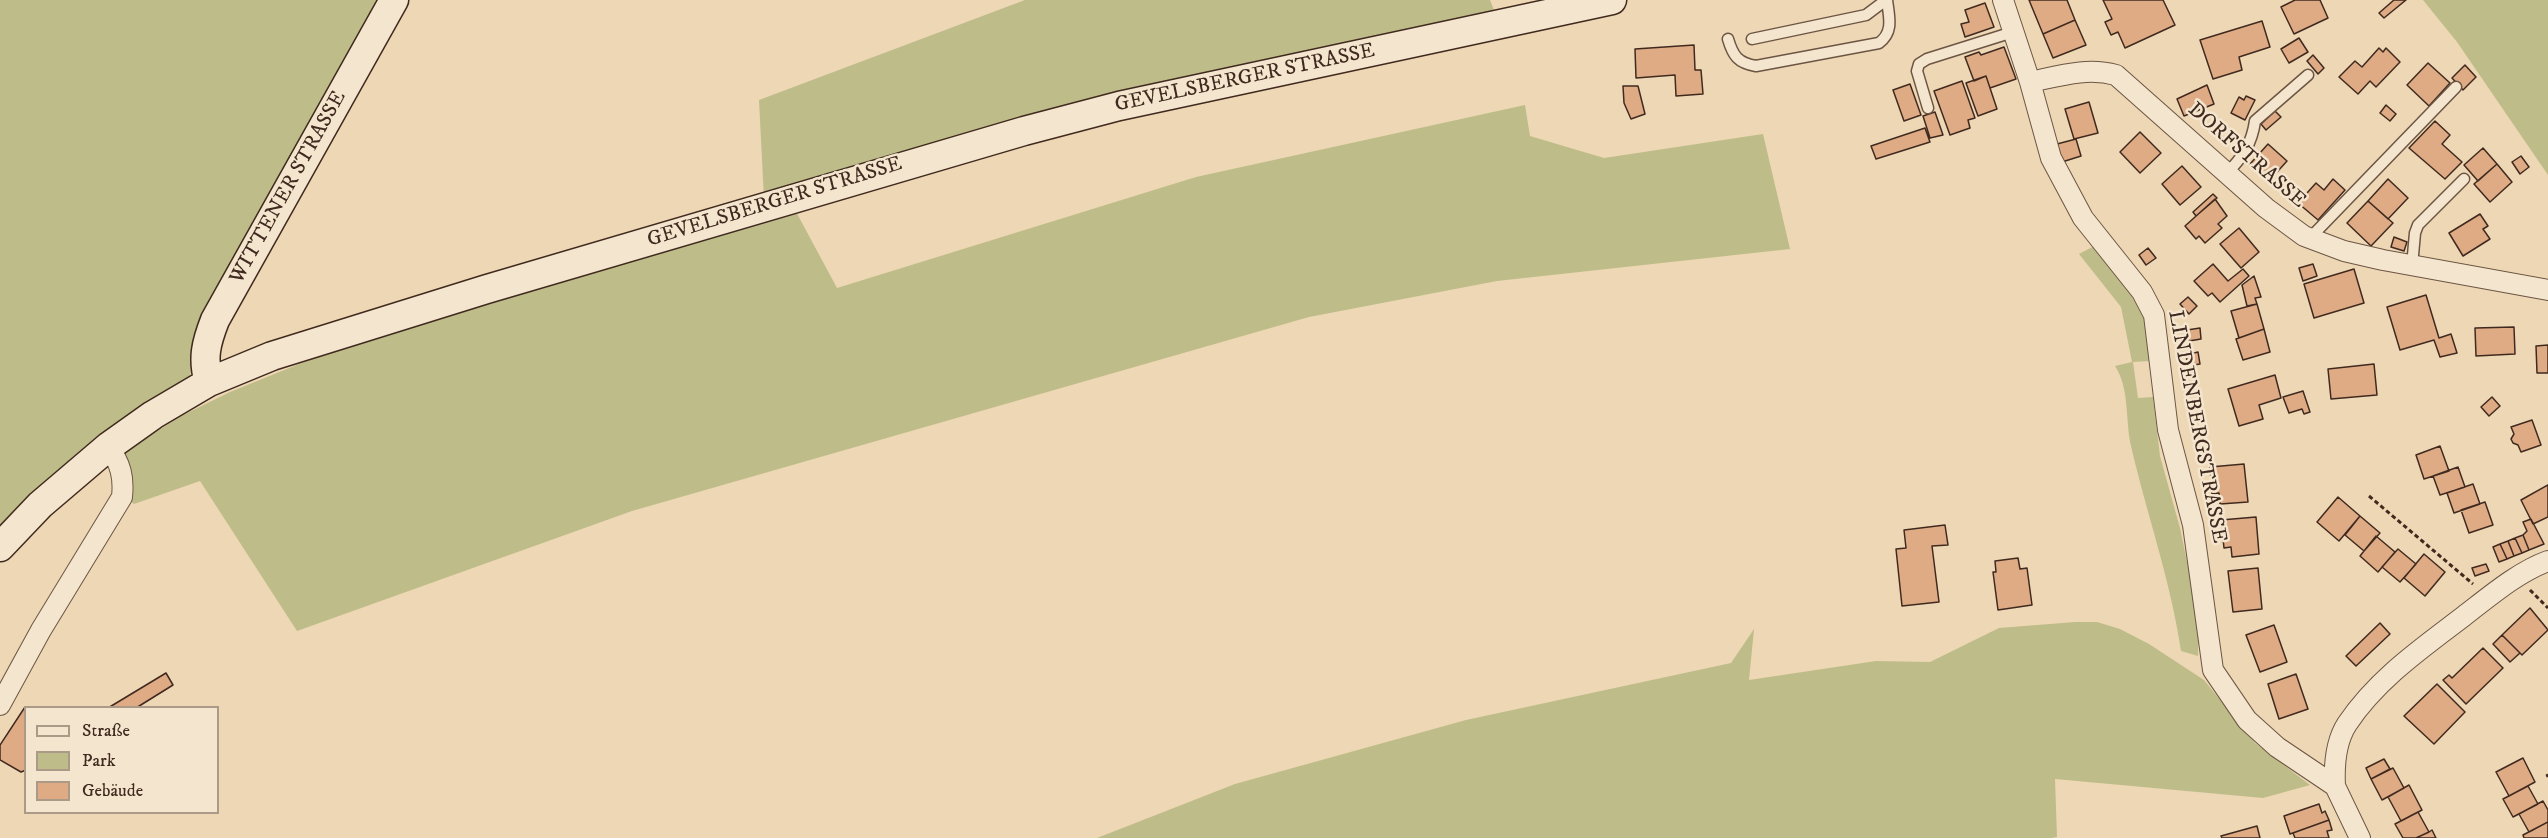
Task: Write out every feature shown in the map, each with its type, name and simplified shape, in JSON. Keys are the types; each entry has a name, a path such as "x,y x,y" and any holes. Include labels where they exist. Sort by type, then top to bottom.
{"main road":[{"name":"WITTENER STRASSE","path":"209,382 204,356 207,339 215,320 394,0"},
{"name":"GEVELSBERGER STRASSE","path":"0,547 40,505 108,447 153,415 209,382 272,356 372,324 1024,130 1119,106 1612,0"}],"street":[{"name":"LINDENBERGSTRASSE","path":"2003,0 2030,82 2051,158 2083,218 2142,292 2154,315 2168,430 2193,525 2213,670 2247,720 2277,747 2335,786"},
{"name":"DORFSTRASSE","path":"2030,82 2086,71 2116,75 2266,208 2310,238 2344,250 2412,266 2548,290"},
{"path":"0,705 41,630 122,498 123,484 119,463 108,447"},
{"path":"2360,838 2335,786 2334,763 2346,726 2377,687 2405,661 2488,597 2548,561"}],"lane":[{"path":"1728,39 1732,54 1739,60 1756,66 1879,43 1887,37 1890,29 1886,0 1866,15 1752,39"},
{"path":"1928,108 1917,72 1919,64 1927,59 2013,32"},
{"path":"2227,174 2242,158 2253,137 2255,120 2308,75"},
{"path":"2310,238 2456,87"},
{"path":"2412,266 2415,232 2418,225 2464,179"}],"path":[{"path":"2369,496 2488,597"},
{"path":"2535,595 2548,608"}],"green space":[{"path":"0,0 387,0 196,348 189,380 0,533"},
{"path":"1025,0 1490,0 1497,18 764,199 759,100"},
{"path":"2423,0 2548,0 2548,175 2457,42"},
{"path":"1525,105 1530,136 1604,158 1763,134 1790,249 1497,281 1309,317 632,511 297,631 200,481 134,504 126,498 124,452 181,416 230,392 299,364 462,306 794,208 837,288 1196,177"},
{"path":"2098,244 2145,311 2151,361 2133,362 2138,398 2153,397 2160,456 2180,528 2198,615 2198,656 2181,651 2165,574 2131,446 2123,385 2115,366 2132,362 2121,307 2079,254"},
{"path":"2097,622 2120,629 2149,644 2204,680 2255,743 2310,785 2263,798 2055,779 2057,837 2052,838 1097,838 1235,784 1466,720 1731,663 1754,629 1749,680 1876,661 1930,662 1999,628"}],"building":[{"path":"2029,0 2067,0 2075,20 2043,34"},
{"path":"2103,0 2163,0 2175,25 2125,48 2118,32 2111,35 2105,22 2112,19"},
{"path":"2295,0 2320,0 2328,18 2294,34 2281,7"},
{"path":"2394,0 2406,0 2384,18 2379,13"},
{"path":"1985,3 1994,27 1965,37 1961,24 1969,22 1965,10"},
{"path":"2075,20 2086,45 2053,58 2043,34"},
{"path":"2262,21 2270,47 2239,57 2242,70 2213,79 2200,40"},
{"path":"2299,38 2308,52 2289,63 2281,49"},
{"path":"1694,45 1695,70 1701,70 1703,94 1676,96 1675,75 1636,78 1635,49"},
{"path":"2004,47 2016,79 1990,88 1986,76 1974,81 1965,57 1979,52 1981,55"},
{"path":"2379,48 2383,52 2386,48 2400,62 2376,87 2370,81 2358,94 2339,77 2355,61 2362,67"},
{"path":"2313,55 2324,68 2318,74 2307,61"},
{"path":"2428,63 2450,83 2429,106 2407,85"},
{"path":"2465,65 2476,77 2463,90 2452,78"},
{"path":"1986,76 1997,109 1978,116 1966,83"},
{"path":"1962,81 1975,118 1968,120 1970,128 1950,135 1934,91"},
{"path":"1910,84 1921,115 1904,121 1893,90"},
{"path":"2207,85 2214,104 2184,116 2177,99"},
{"path":"1623,86 1638,86 1645,114 1631,119 1624,103"},
{"path":"2246,96 2255,100 2245,120 2231,113 2239,97 2244,100"},
{"path":"2089,102 2098,133 2074,139 2065,109"},
{"path":"2386,105 2396,114 2390,121 2380,113"},
{"path":"2275,111 2281,117 2266,130 2261,124"},
{"path":"1935,112 1943,135 1930,138 1923,116"},
{"path":"2435,121 2450,135 2442,144 2462,162 2445,179 2409,148"},
{"path":"1925,128 1930,142 1876,159 1871,146"},
{"path":"2140,132 2161,153 2140,173 2120,152"},
{"path":"2076,139 2081,156 2062,162 2057,144"},
{"path":"2268,144 2287,161 2269,181 2250,164"},
{"path":"2483,148 2497,164 2478,181 2464,165"},
{"path":"2521,156 2529,167 2520,174 2512,162"},
{"path":"2497,164 2512,182 2490,202 2474,184"},
{"path":"2182,166 2201,187 2180,205 2162,184"},
{"path":"2333,179 2345,190 2318,220 2298,203 2316,183 2324,190"},
{"path":"2388,179 2408,198 2388,219 2368,201"},
{"path":"2213,194 2217,198 2196,216 2193,212"},
{"path":"2215,199 2227,216 2218,224 2222,228 2205,243 2199,236 2196,239 2185,226"},
{"path":"2368,201 2393,223 2371,246 2347,223"},
{"path":"2480,214 2488,226 2483,229 2490,239 2463,256 2449,233"},
{"path":"2239,228 2259,252 2241,268 2220,244"},
{"path":"2394,237 2407,242 2404,251 2391,247"},
{"path":"2148,248 2156,258 2146,265 2139,255"},
{"path":"2213,264 2228,281 2243,269 2249,276 2220,302 2212,293 2208,296 2194,281"},
{"path":"2313,264 2317,276 2303,281 2299,268"},
{"path":"2354,269 2364,303 2314,318 2304,284"},
{"path":"2254,276 2261,297 2255,298 2257,304 2247,306 2242,285"},
{"path":"2426,295 2439,338 2451,334 2457,353 2440,357 2434,340 2400,350 2387,307"},
{"path":"2188,297 2197,306 2189,314 2180,304"},
{"path":"2257,304 2264,329 2239,338 2231,311"},
{"path":"2514,327 2515,354 2476,356 2475,328"},
{"path":"2200,328 2201,339 2189,341 2187,330"},
{"path":"2264,329 2270,352 2243,360 2236,339"},
{"path":"2548,345 2548,373 2537,373 2536,346"},
{"path":"2198,352 2200,364 2188,366 2186,355"},
{"path":"2374,364 2377,395 2331,399 2328,369"},
{"path":"2275,375 2281,398 2259,405 2263,419 2239,426 2228,389"},
{"path":"2303,391 2310,412 2304,414 2302,409 2289,413 2283,397"},
{"path":"2492,397 2500,406 2489,416 2481,407"},
{"path":"2532,420 2541,445 2521,452 2518,445 2511,439 2514,434 2511,427"},
{"path":"2440,446 2449,471 2424,479 2416,455"},
{"path":"2244,464 2248,502 2220,504 2219,493 2212,494 2210,467"},
{"path":"2458,467 2465,487 2440,495 2433,476"},
{"path":"2473,484 2480,504 2454,513 2447,493"},
{"path":"2548,485 2548,517 2533,524 2521,500"},
{"path":"2338,497 2360,516 2339,541 2317,522"},
{"path":"2485,502 2493,525 2469,533 2461,510"},
{"path":"2360,516 2380,533 2364,551 2345,535"},
{"path":"2256,517 2259,554 2232,557 2231,547 2224,548 2221,520"},
{"path":"2531,519 2544,544 2529,550 2523,535 2527,531 2523,522"},
{"path":"1945,525 1948,545 1932,546 1939,602 1902,606 1896,549 1906,548 1904,530"},
{"path":"2523,535 2529,550 2522,553 2515,538"},
{"path":"2376,536 2395,552 2378,572 2360,556"},
{"path":"2515,538 2522,553 2514,556 2508,541"},
{"path":"2508,541 2514,556 2507,559 2500,544"},
{"path":"2500,544 2507,559 2499,562 2493,547"},
{"path":"2398,549 2416,564 2400,582 2382,567"},
{"path":"2424,554 2445,572 2425,596 2404,578"},
{"path":"2018,558 2020,569 2027,568 2032,605 1998,610 1993,572 1996,572 1995,561"},
{"path":"2486,564 2489,571 2475,576 2472,568"},
{"path":"2258,568 2262,609 2233,612 2228,571"},
{"path":"2530,608 2548,630 2522,655 2502,635"},
{"path":"2380,623 2390,634 2356,666 2346,656"},
{"path":"2274,625 2287,662 2260,672 2246,635"},
{"path":"2502,635 2520,653 2510,662 2493,644"},
{"path":"2483,648 2503,668 2466,704 2443,680 2449,675 2452,678"},
{"path":"166,673 173,685 139,706 111,706"},
{"path":"2296,674 2308,709 2279,719 2268,684"},
{"path":"2437,684 2465,712 2434,744 2404,716"},
{"path":"24,709 24,771 21,772 0,760 0,745"},
{"path":"2523,758 2535,782 2509,796 2496,772"},
{"path":"2384,759 2390,769 2371,779 2366,768"},
{"path":"2393,768 2404,788 2382,800 2371,779"},
{"path":"2409,785 2422,810 2401,821 2388,797"},
{"path":"2528,786 2538,804 2513,817 2503,799"},
{"path":"2543,801 2548,810 2548,822 2529,832 2519,814"},
{"path":"2319,804 2322,813 2325,811 2329,820 2290,834 2284,816"},
{"path":"2418,812 2429,832 2416,838 2403,838 2395,824"},
{"path":"2329,820 2332,830 2327,831 2329,838 2295,838 2293,833"},
{"path":"2548,822 2548,838 2524,838 2523,835"},
{"path":"2257,826 2260,838 2222,838 2221,836"},
{"path":"2432,830 2436,838 2416,838 2429,832"}]}
